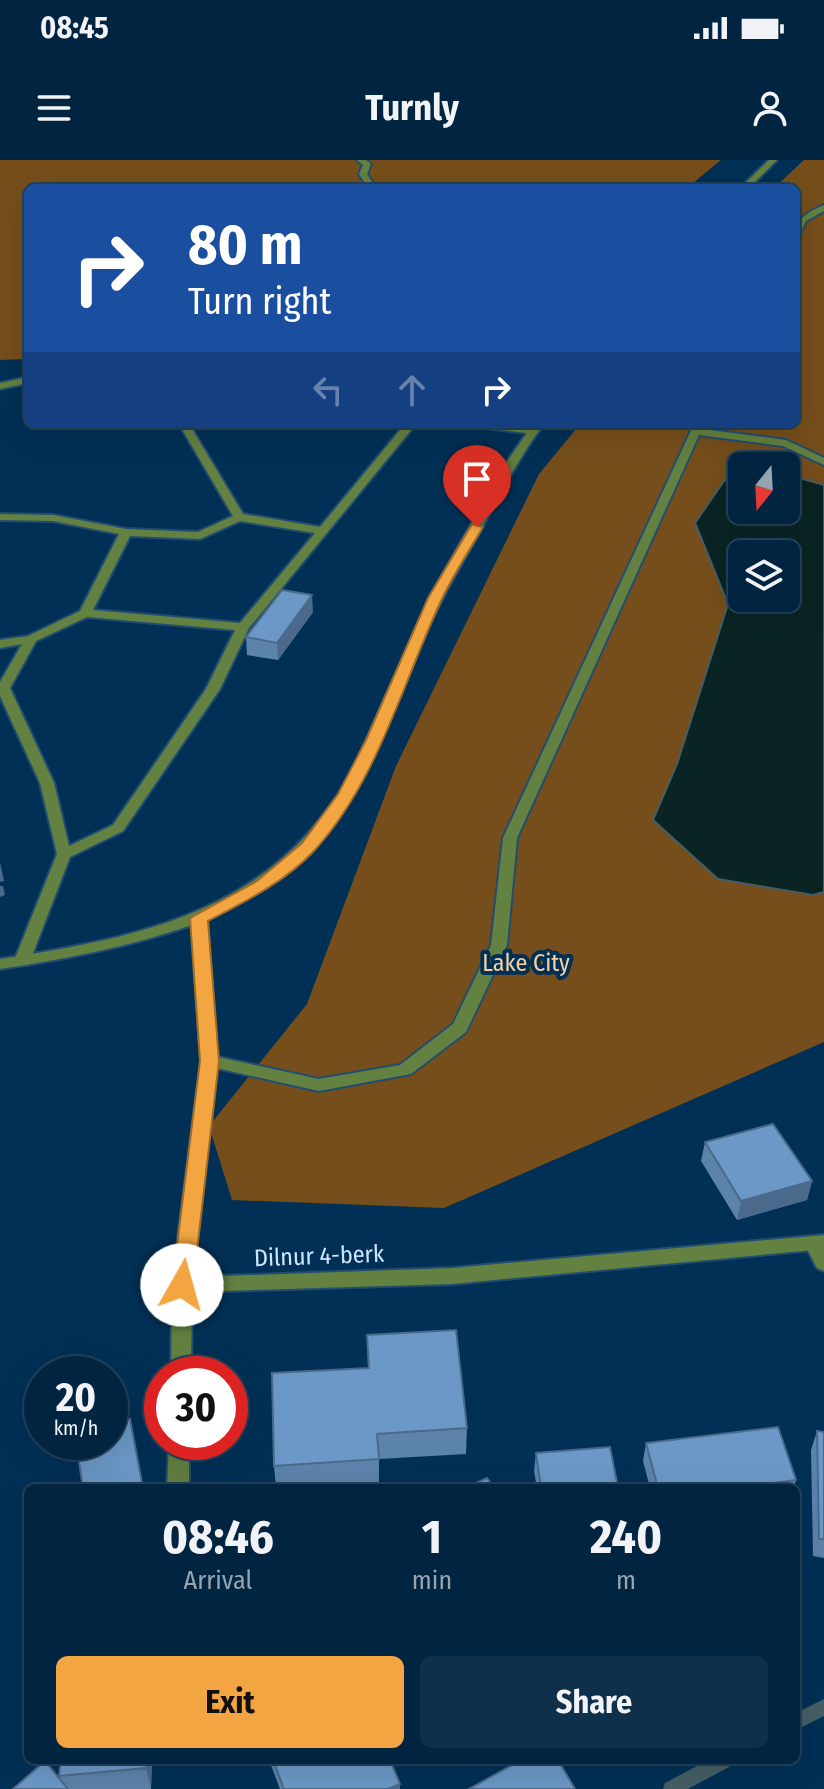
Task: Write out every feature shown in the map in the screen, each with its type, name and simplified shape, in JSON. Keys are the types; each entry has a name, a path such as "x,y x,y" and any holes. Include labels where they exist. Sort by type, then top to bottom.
{"street":[{"path":"361,160 367,164 363,174 369,184"},
{"path":"748,184 773,160"},
{"path":"800,226 803,220 824,207"},
{"path":"0,386 24,381"},
{"path":"186,428 239,517"},
{"path":"64,854 118,828 213,689 243,627 408,428"},
{"path":"0,964 123,943 199,918 263,885 308,847 346,795 374,740 435,598 535,428"},
{"path":"209,1061 319,1085 405,1070 460,1028 499,945 510,838 697,428"},
{"path":"703,428 786,443 824,462"},
{"path":"0,517 53,518 126,532 200,536 239,517 322,531"},
{"path":"85,613 126,532"},
{"path":"0,644 31,639 85,613 243,627"},
{"path":"22,961 64,854 47,783 3,688 31,639"},
{"path":"181,1356 182,1285 209,1061 199,918"},
{"path":"819,1243 824,1263"},
{"name":"Dilnur 4-berk","path":"182,1285 452,1276 819,1243"},
{"path":"178,1484 179,1460"}],"green space":[{"path":"0,160 721,160 692,184 24,184 24,359 0,360"},
{"name":"Lake City","path":"804,160 824,160 824,485 800,478 800,452 728,452 728,480 724,481 695,522 728,604 677,764 653,820 813,895 824,892 824,1042 444,1208 232,1200 209,1126 307,1004 396,766 539,474 577,428 800,428 800,184 778,184"}],"shaded area":[{"path":"800,478 824,485 824,892 813,895 718,879 653,820 677,764 728,604 695,523 724,481 728,480 728,524 800,524"}],"building":[{"path":"282,590 312,595 277,643 246,637"},
{"path":"773,1124 812,1181 741,1201 705,1142"},
{"path":"456,1330 467,1428 377,1434 379,1459 274,1466 272,1373 369,1368 367,1335"},
{"path":"130,1419 142,1484 82,1484 79,1460 128,1460"},
{"path":"778,1427 796,1480 765,1484 657,1484 646,1443"},
{"path":"817,1431 824,1432 824,1539 819,1539"},
{"path":"610,1447 617,1484 540,1484 536,1453"},
{"path":"487,1478 491,1484 474,1484"},
{"path":"42,1764 47,1764 68,1789 13,1789"},
{"path":"60,1764 146,1764 146,1768 59,1776"},
{"path":"275,1764 392,1764 400,1784 388,1789 284,1789"},
{"path":"514,1764 560,1764 575,1789 469,1789"}],"waterway":[{"path":"800,1720 824,1707"},
{"path":"671,1789 718,1764"}],"route":[{"path":"182,1285 209,1061 199,918 263,885 308,847 346,795 374,740 435,598 477,527"}]}
